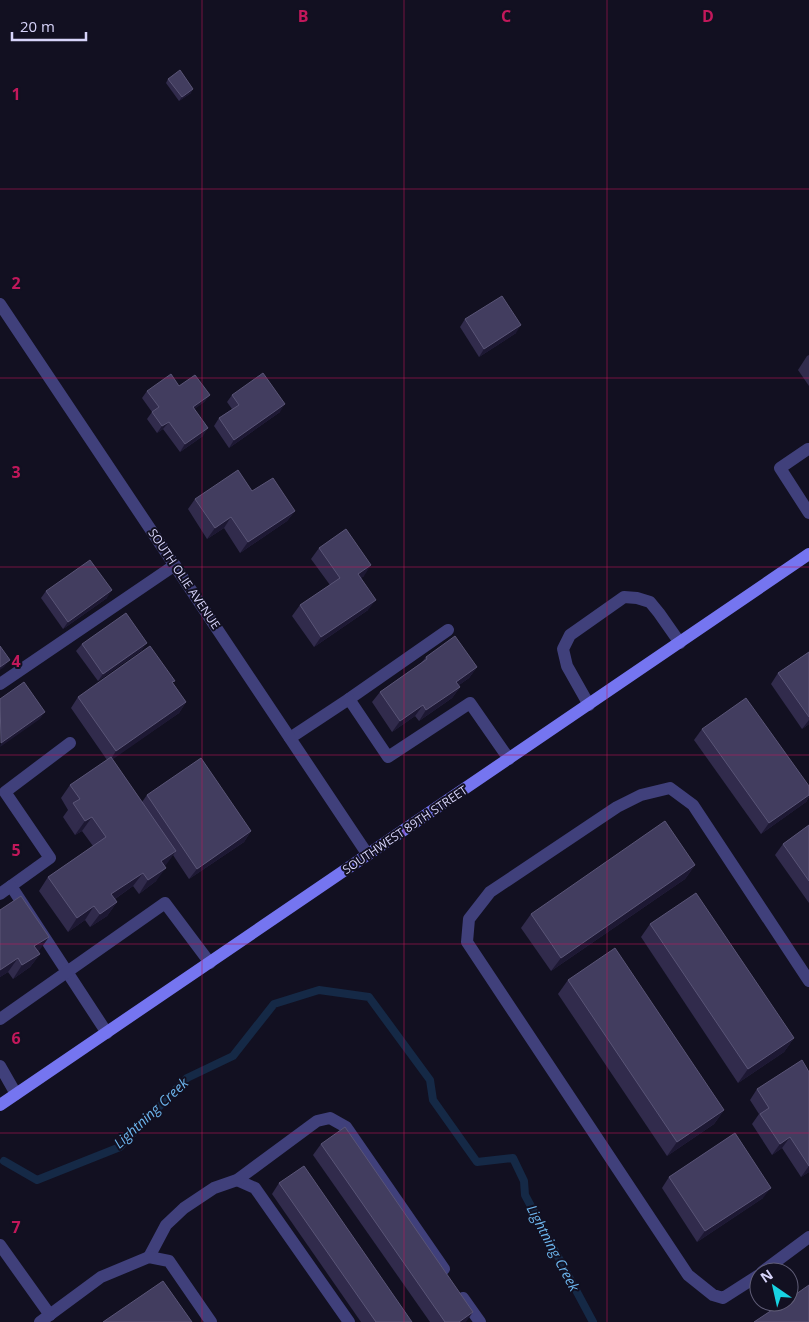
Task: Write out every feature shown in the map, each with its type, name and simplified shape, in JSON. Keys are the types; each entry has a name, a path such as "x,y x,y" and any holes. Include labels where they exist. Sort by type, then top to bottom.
{"main road":[{"name":"SOUTHWEST 89TH STREET","path":"0,1105 809,554"}],"street":[{"name":"SOUTH OLIE AVENUE","path":"0,304 368,855"},
{"path":"808,449 780,468 809,513"},
{"path":"0,684 175,565"},
{"path":"589,705 567,666 563,649 570,635 624,597 650,602 680,642"},
{"path":"290,738 448,630"},
{"path":"349,699 388,757 470,703 508,759"},
{"path":"0,894 50,858 5,792 70,743"},
{"path":"749,1281 723,1298 712,1295 688,1275 467,942 469,919 490,892 617,807 641,795 670,788 693,805 809,981"},
{"path":"11,886 107,1033"},
{"path":"0,1019 165,904 210,963"},
{"path":"0,1066 16,1094"},
{"path":"149,1257 166,1225 184,1208 214,1188 237,1180 317,1121 330,1118 346,1127 480,1322"},
{"path":"237,1180 255,1188 267,1203 349,1322"},
{"path":"775,1262 809,1237"},
{"path":"0,1245 45,1318 101,1278 149,1257 169,1261 211,1322"}],"building":[{"path":"180,70 193,89 182,97 168,79"},
{"path":"502,296 521,325 484,349 465,319"},
{"path":"263,373 285,404 234,440 219,418 239,405 232,395"},
{"path":"171,374 179,386 195,375 210,395 193,407 208,428 185,444 169,422 162,426 152,412 159,407 147,391"},
{"path":"238,470 252,491 273,478 295,511 248,542 231,517 215,528 195,499"},
{"path":"346,529 371,565 358,574 376,600 321,637 300,605 340,578 319,548"},
{"path":"90,560 112,590 68,622 46,591"},
{"path":"126,613 147,643 103,674 82,644"},
{"path":"455,636 477,667 456,682 460,687 426,710 423,705 400,721 380,692 427,659 426,657"},
{"path":"0,646 10,660 0,667"},
{"path":"150,646 175,681 172,682 186,702 116,751 78,697"},
{"path":"809,652 809,717 778,673"},
{"path":"24,682 45,712 1,743 0,699"},
{"path":"746,698 809,786 809,795 769,823 702,729"},
{"path":"111,757 176,851 161,861 166,868 148,880 143,873 111,894 117,902 100,914 94,906 77,918 48,877 106,837 92,817 85,821 73,803 80,799 70,785"},
{"path":"201,758 251,831 197,869 147,795"},
{"path":"665,821 695,865 561,958 531,914"},
{"path":"809,825 809,881 783,844"},
{"path":"696,893 794,1038 748,1069 650,924"},
{"path":"21,896 49,937 34,946 40,954 22,965 18,958 0,970 0,910"},
{"path":"615,948 724,1110 677,1142 568,980"},
{"path":"802,1060 809,1072 809,1166 790,1137 780,1144 760,1114 769,1108 757,1089"},
{"path":"345,1127 473,1312 459,1322 445,1322 321,1144"},
{"path":"735,1133 771,1188 705,1231 669,1177"},
{"path":"304,1166 412,1322 376,1322 279,1183"},
{"path":"163,1281 192,1322 103,1322"},
{"path":"809,1285 809,1322 754,1322 769,1312 799,1312 799,1292"}],"waterway":[{"name":"Lightning Creek","path":"4,1161 37,1180 120,1147 187,1078 233,1056 274,1004 319,990 369,997 430,1080 433,1100 477,1162 513,1158 524,1181 525,1195 593,1322"}]}
